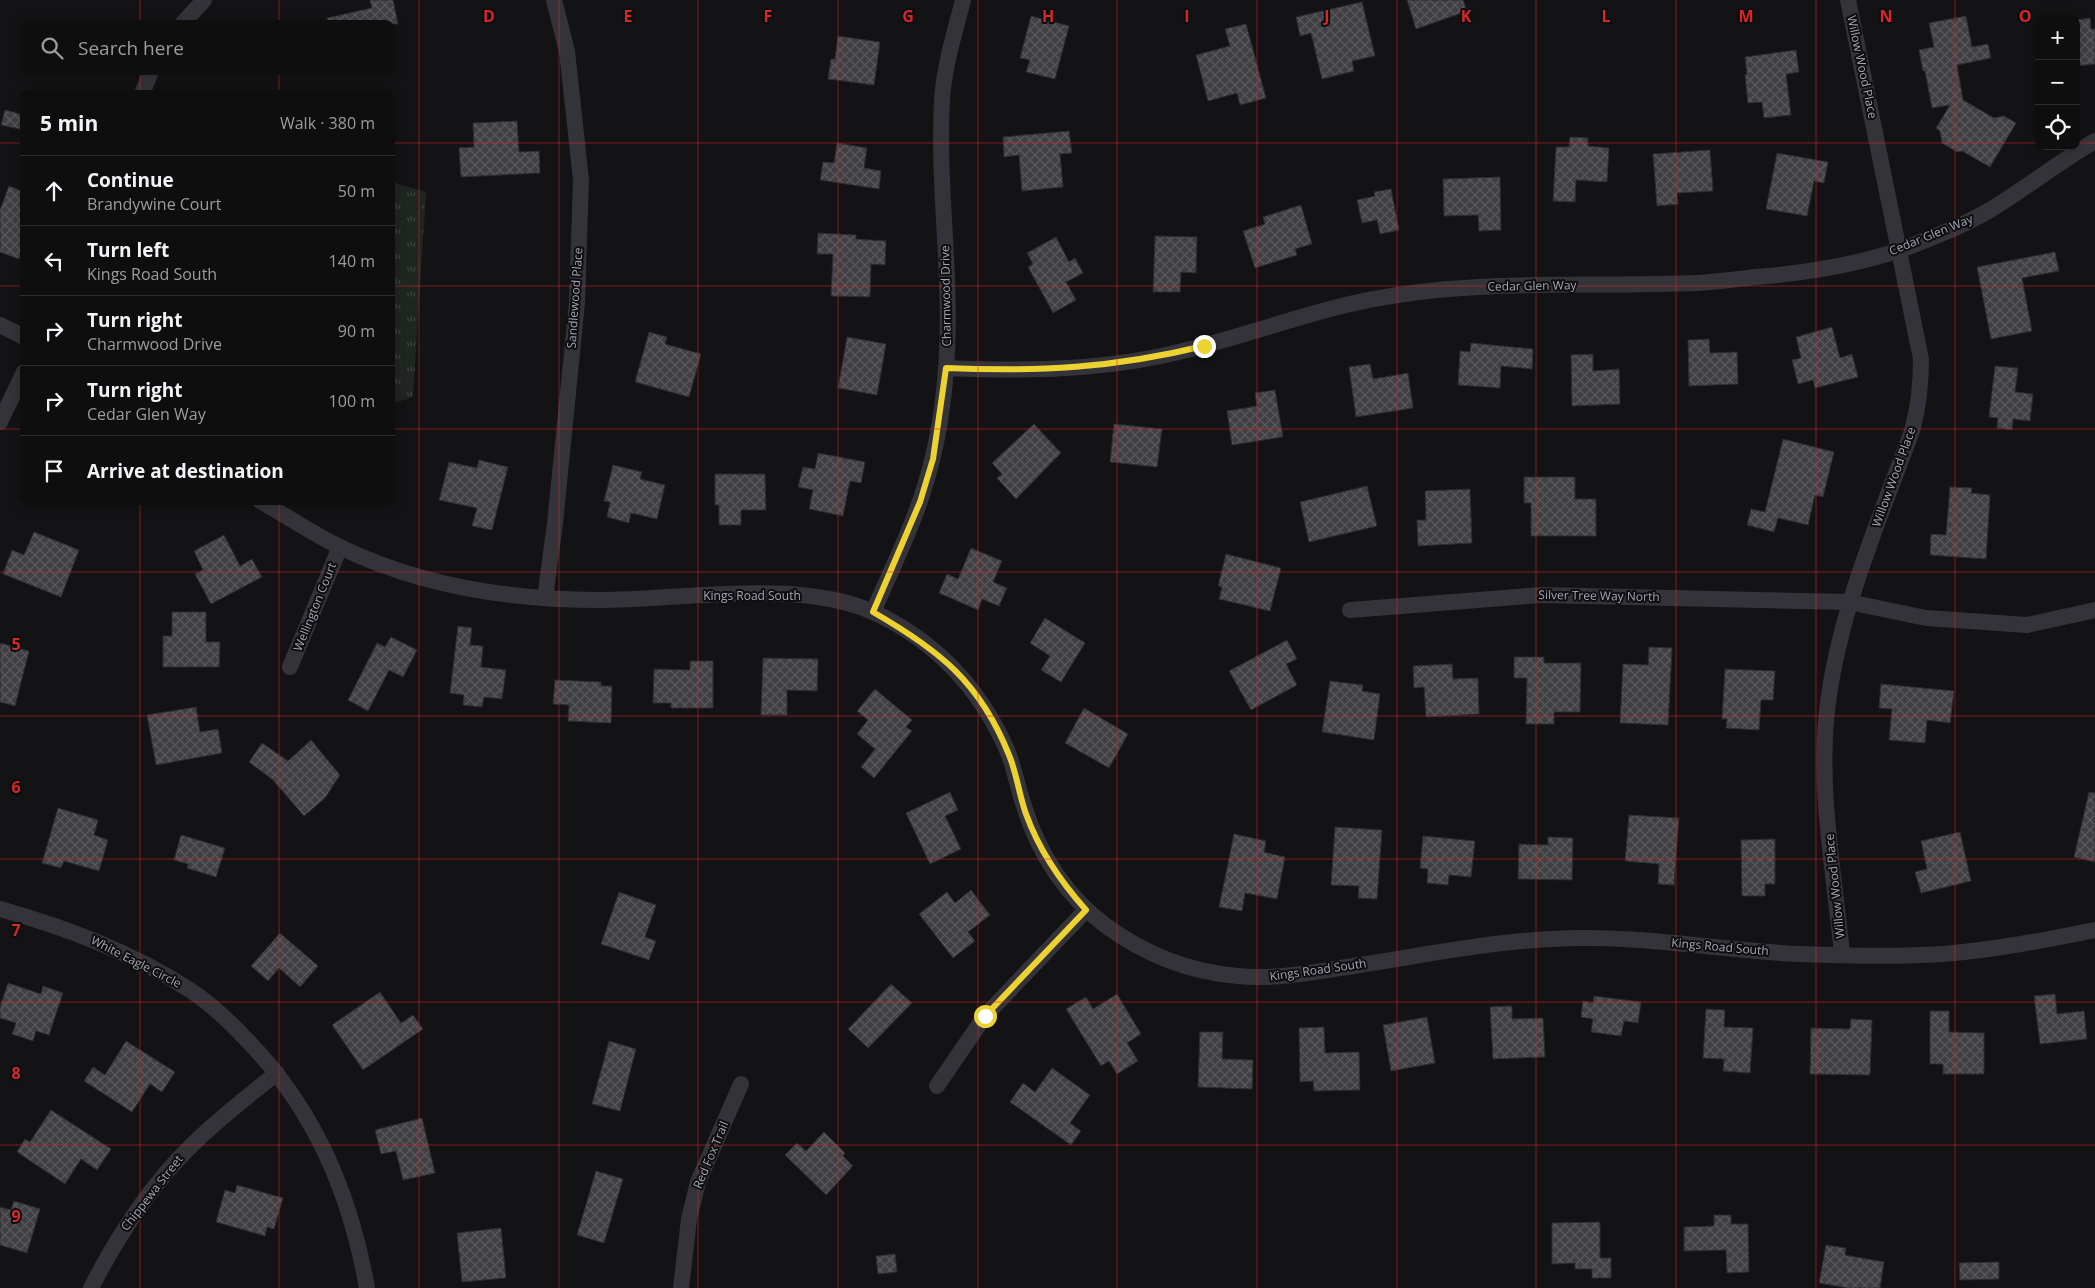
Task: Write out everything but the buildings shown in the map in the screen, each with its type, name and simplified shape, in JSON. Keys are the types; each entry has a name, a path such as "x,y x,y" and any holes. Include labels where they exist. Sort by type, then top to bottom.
{"street":[{"path":"186,20 204,0"},
{"name":"Sandlewood Place","path":"545,598 555,523 577,303 581,180 567,51 554,0"},
{"name":"Charmwood Drive","path":"873,612 920,502 933,459 946,368 948,310 941,160 942,97 950,52 963,0"},
{"name":"Willow Wood Place","path":"1842,954 1826,798 1824,758 1828,703 1832,675 1849,602 1912,431 1918,408 1921,384 1921,359 1848,0"},
{"path":"143,90 149,75"},
{"name":"Cedar Glen Way","path":"946,368 1011,371 1057,369 1129,362 1204,346 1357,302 1463,287 1708,282 1797,273 1856,262 1900,250 1959,226 1990,210 2095,141"},
{"path":"0,325 20,335"},
{"path":"0,422 20,380"},
{"name":"Kings Road South","path":"267,505 340,547 390,567 434,581 480,590 545,598 599,600 743,594 796,595 834,600 873,612 913,635 938,653 954,668 978,697 990,715 1010,756 1026,813 1041,849 1057,875 1086,910 1136,946 1170,961 1205,971 1238,976 1268,977 1303,974 1506,942 1561,938 1618,939 1799,954 1906,956 1947,954 2095,930"},
{"name":"Wellington Court","path":"290,667 340,547"},
{"name":"Silver Tree Way North","path":"1350,610 1541,595 1849,602 1926,618 2027,625 2095,610"},
{"name":"White Eagle Circle","path":"0,909 57,925 110,946 160,971 192,991 249,1041 277,1073 306,1116 332,1166 354,1228 367,1288"},
{"path":"937,1086 985,1016 1086,910"},
{"name":"Chippewa Street","path":"91,1288 112,1247 132,1216 166,1172 218,1120 277,1073"},
{"name":"Red Fox Trail","path":"681,1288 689,1219 698,1182 741,1084"}],"green space":[{"path":"395,183 426,192 413,397 395,403"}],"route":[{"path":"985,1016 1086,910 1057,875 1041,849 1026,813 1010,756 990,715 978,697 954,668 938,653 913,635 873,612 920,502 933,459 946,368 1011,371 1066,369 1129,362 1204,346"}]}
